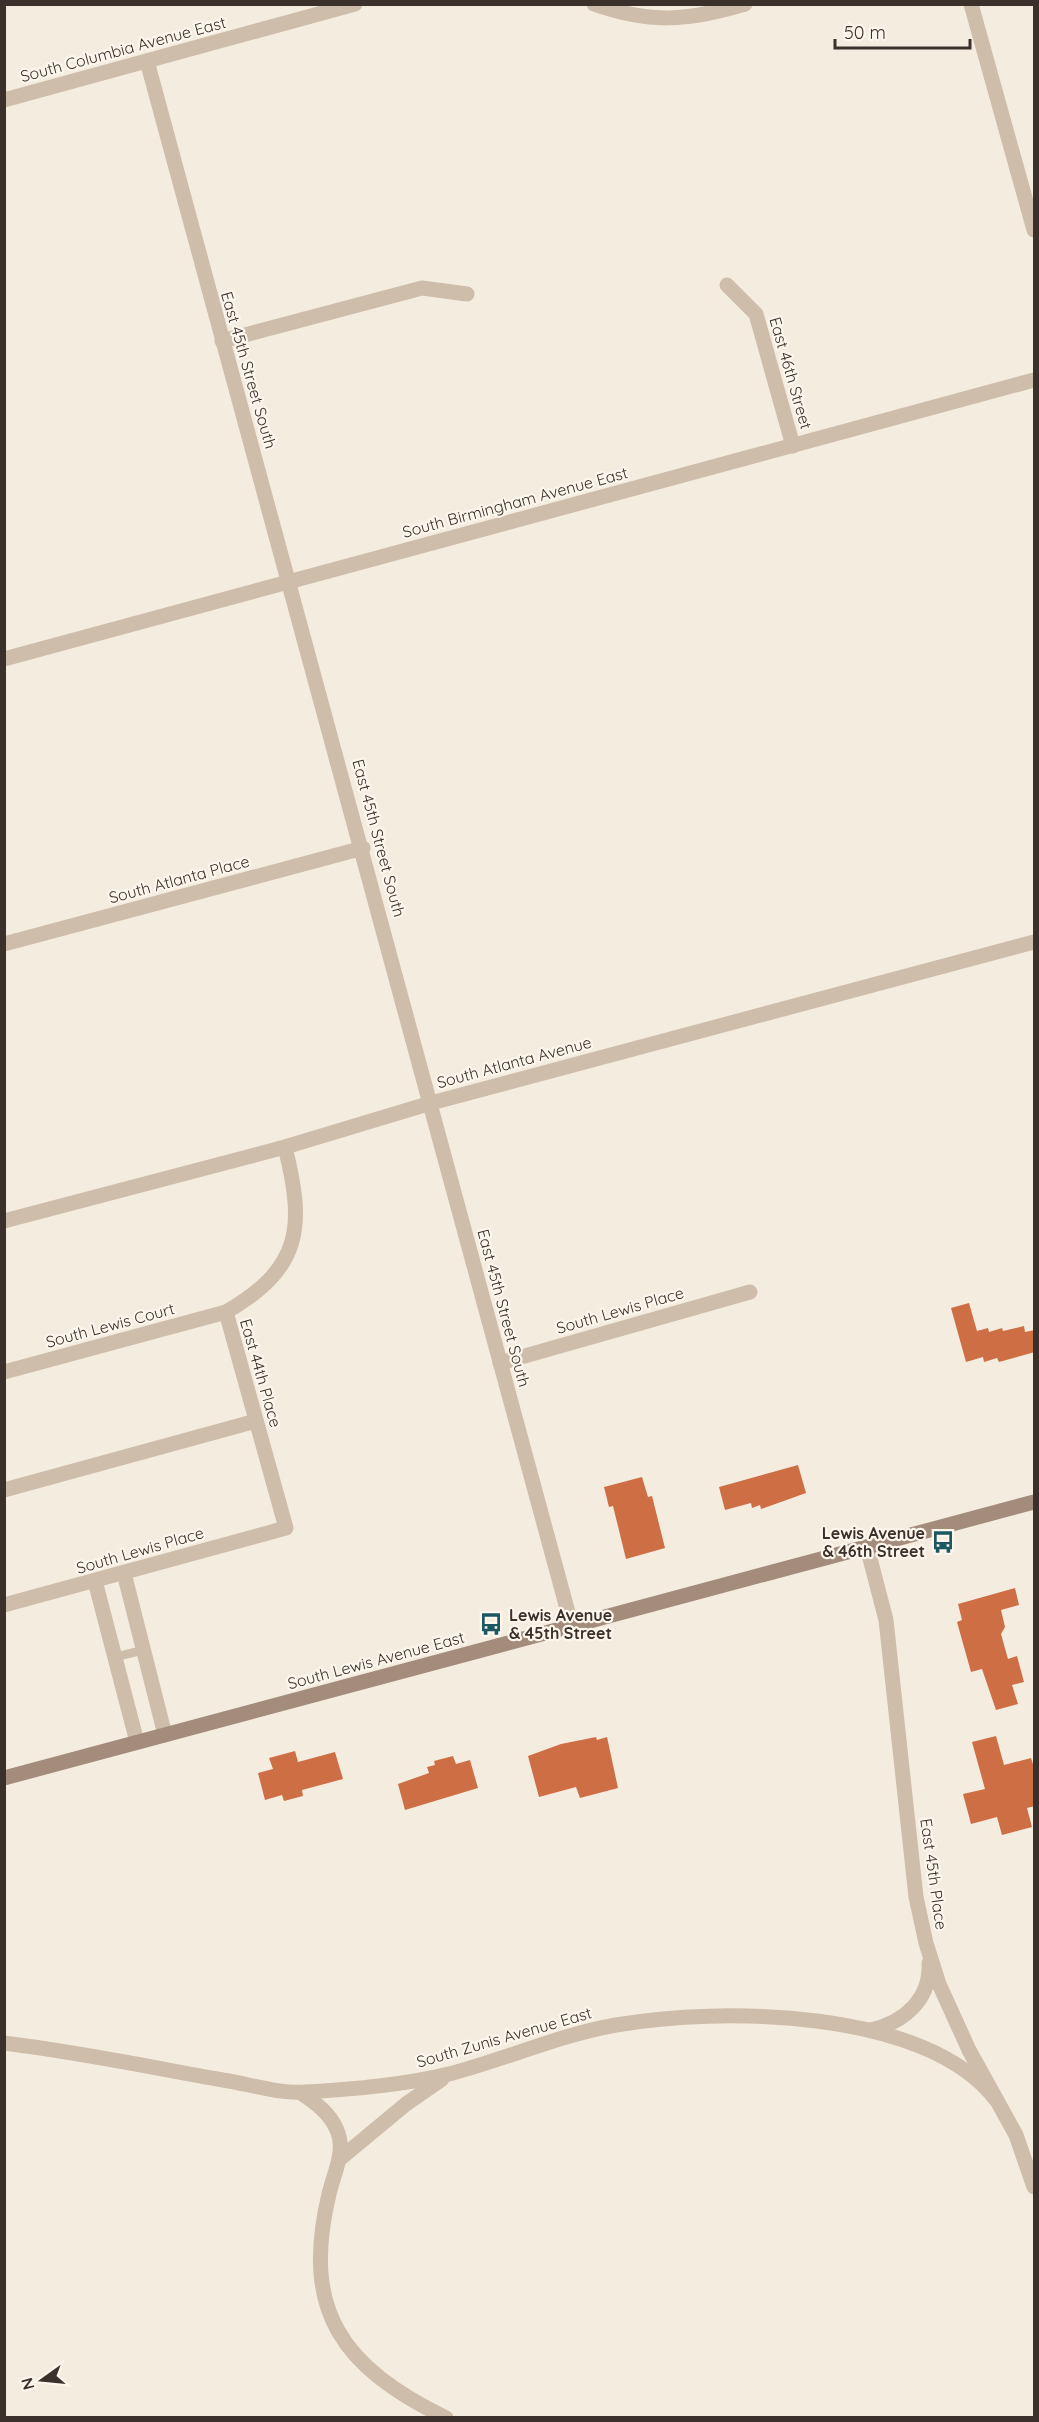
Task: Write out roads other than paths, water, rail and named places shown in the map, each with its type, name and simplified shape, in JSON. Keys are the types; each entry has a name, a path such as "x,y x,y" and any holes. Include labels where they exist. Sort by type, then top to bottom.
{"main road":[{"name":"South Lewis Avenue East","path":"4,1778 1035,1502"}],"street":[{"name":"South Columbia Avenue East","path":"4,100 355,4"},
{"path":"594,4 625,15 666,20 707,16 745,4"},
{"path":"970,4 1035,230"},
{"name":"East 45th Street South","path":"147,61 222,342 363,848 572,1627"},
{"name":"East 46th Street","path":"727,285 756,314 793,446"},
{"path":"222,342 422,288 466,294"},
{"name":"South Birmingham Avenue East","path":"4,659 1035,380"},
{"name":"South Atlanta Place","path":"4,944 363,848"},
{"name":"South Atlanta Avenue","path":"4,1221 285,1146 431,1103 1035,942"},
{"name":"East 44th Place","path":"285,1146 296,1201 294,1229 290,1245 279,1268 247,1300 226,1312 286,1528"},
{"name":"South Lewis Place","path":"500,1363 750,1292"},
{"name":"South Lewis Court","path":"4,1372 226,1312"},
{"path":"4,1490 256,1421"},
{"name":"South Lewis Place","path":"4,1605 286,1528"},
{"name":"East 45th Place","path":"867,1547 886,1620 916,1897 929,1950 939,1984 996,2100 1016,2135 1035,2187"},
{"path":"124,1573 165,1735"},
{"path":"96,1581 137,1742"},
{"path":"870,2030 896,2022 918,2002 927,1987 930,1974 929,1950"},
{"name":"South Zunis Avenue East","path":"4,2043 60,2049 301,2093 404,2083 456,2072 569,2036 615,2025 681,2016 749,2016 870,2030 909,2041 955,2062 986,2087 996,2100"},
{"path":"341,2158 406,2104 456,2072"},
{"path":"301,2093 320,2107 337,2128 341,2158 329,2193 318,2258 323,2294 337,2330 356,2356 385,2383 446,2418"}],"lane":[{"path":"115,1657 144,1650"}],"place":[{"name":"Lewis Avenue & 46th Street","path":"943,1542"},
{"name":"Lewis Avenue & 45th Street","path":"491,1624"}]}
